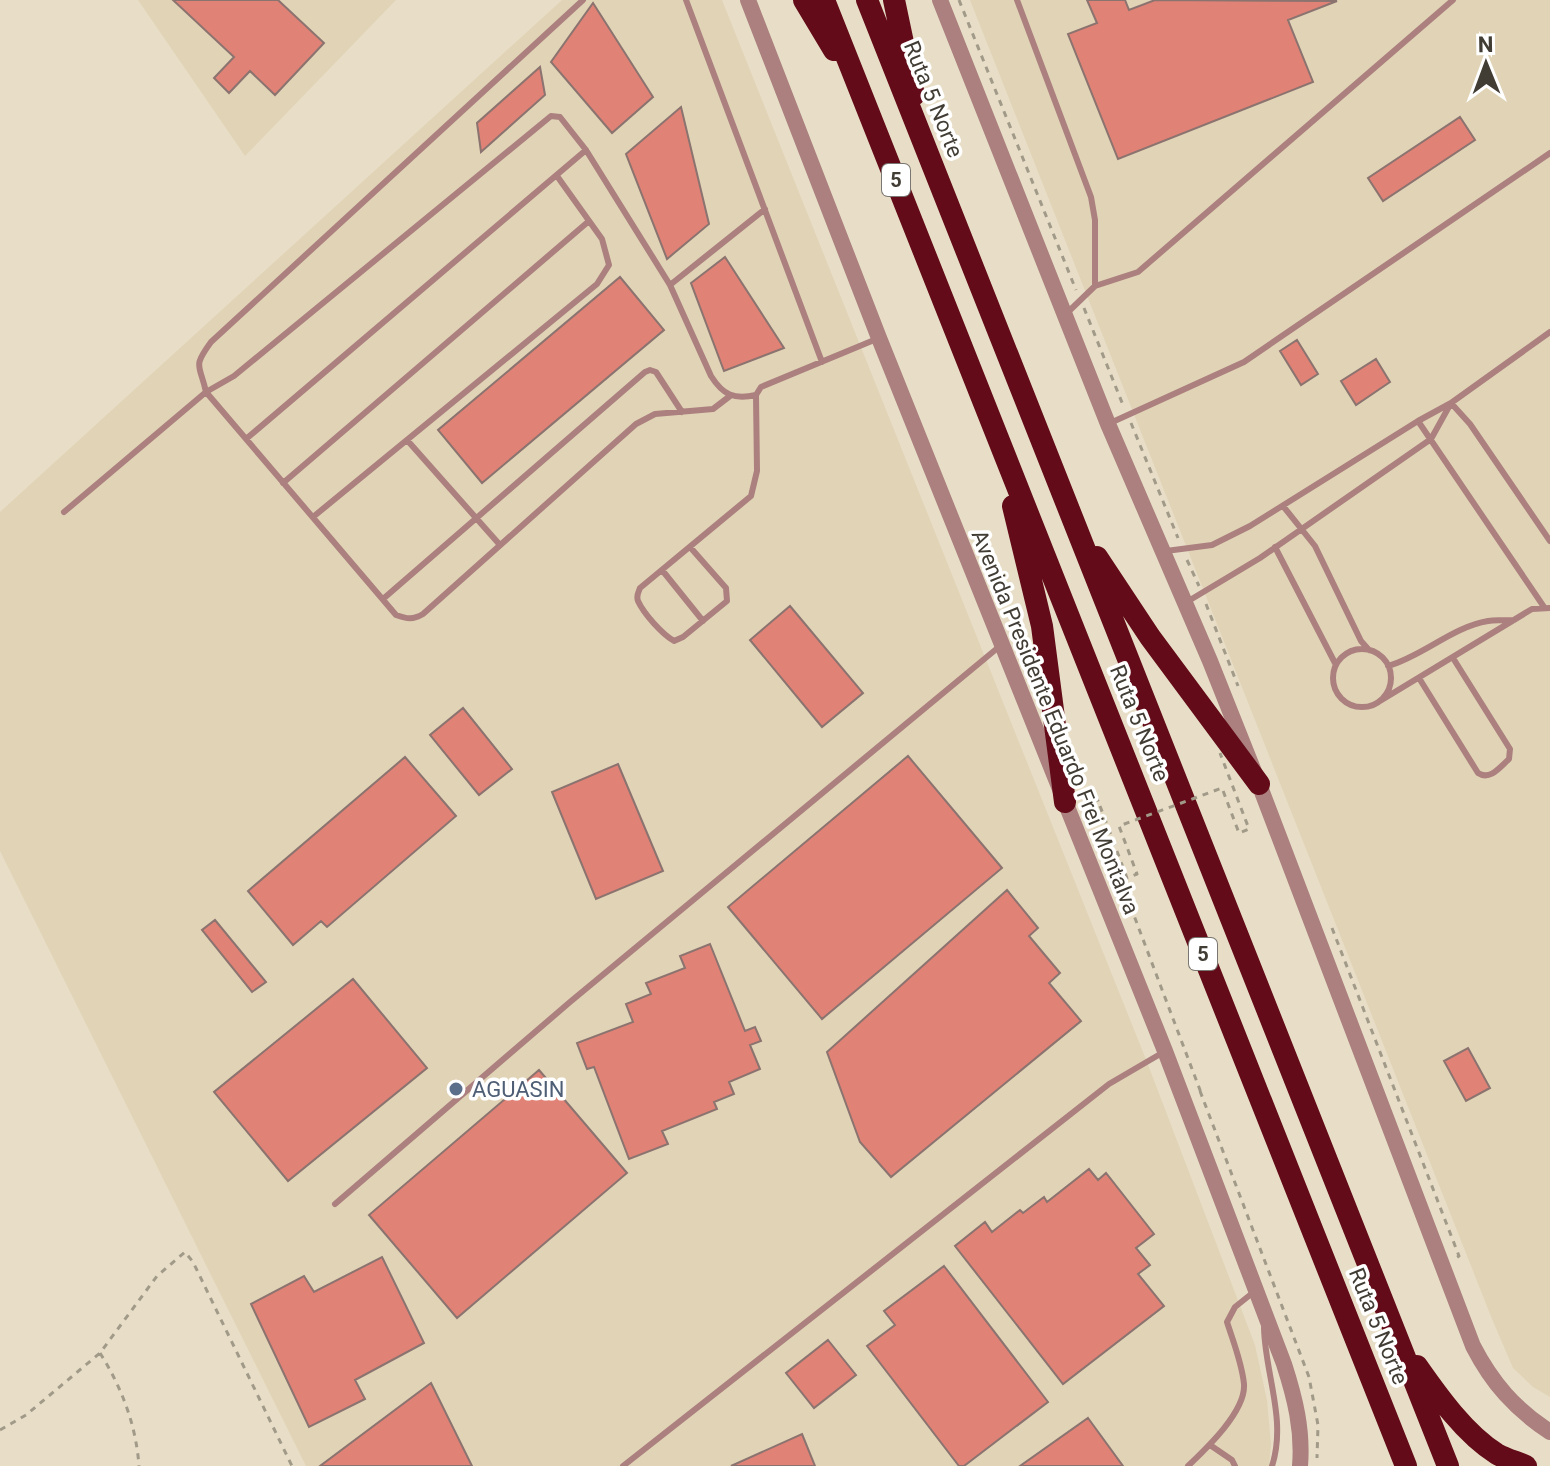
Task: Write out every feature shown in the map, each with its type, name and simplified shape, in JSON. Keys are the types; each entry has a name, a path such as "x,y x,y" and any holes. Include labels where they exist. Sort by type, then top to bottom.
{"highway":[{"path":"804,0 859,87"},
{"name":"Ruta 5 Norte","path":"824,0 1406,1466"},
{"name":"Ruta 5 Norte","path":"867,0 1448,1466"},
{"path":"894,0 906,47 921,135"},
{"path":"1000,442 1042,626 1065,802"},
{"path":"1072,518 1150,637 1259,784"},
{"path":"1399,1342 1473,1433 1498,1454 1526,1466"}],"street":[{"name":"Avenida Presidente Eduardo Frei Montalva","path":"748,0 879,338 1165,1051 1293,1390 1302,1440 1300,1466"},
{"path":"940,0 1064,316 1259,784 1473,1346 1504,1395 1550,1432"}],"lane":[{"path":"583,0 211,342 200,357 198,371 206,392 396,615 406,619 416,618 636,424 655,414 713,409 730,396"},
{"path":"686,0 822,362"},
{"path":"1017,0 1091,197 1095,220 1095,286"},
{"path":"1064,316 1095,286 1138,272 1453,0"},
{"path":"64,512 206,392 234,376 541,121 551,116 560,117 586,150 670,285 719,389 730,396 742,398 756,395"},
{"path":"246,439 586,150"},
{"path":"1108,424 1244,362 1550,153"},
{"path":"313,517 597,284 609,265 602,239 557,176"},
{"path":"670,285 765,209"},
{"path":"283,483 589,221"},
{"path":"1163,551 1212,545 1250,526 1451,403 1550,332"},
{"path":"690,547 728,594 727,601 674,641 645,610 637,594 640,588 751,496 757,471 756,395 761,387 879,338"},
{"path":"383,599 645,372 656,372 682,412"},
{"path":"1185,603 1302,529 1431,439 1451,403"},
{"path":"1451,403 1470,424 1550,541"},
{"path":"1418,421 1547,608"},
{"path":"407,440 500,545"},
{"path":"1283,506 1315,546 1361,641 1388,666 1391,678 1388,691 1380,701"},
{"path":"1275,547 1336,665"},
{"path":"662,570 703,621"},
{"path":"1369,650 1356,650 1344,655 1336,665 1333,678 1335,690 1343,700 1355,706 1368,706 1380,701 1532,609 1547,608"},
{"path":"1388,666 1410,659 1474,626 1517,619"},
{"path":"335,1204 570,1002 1001,645"},
{"path":"1419,678 1478,773 1483,777 1490,776 1509,759 1510,749 1453,658"},
{"path":"623,1466 1109,1084 1165,1051"},
{"path":"1188,1466 1210,1445 1243,1397 1244,1383 1227,1322 1235,1307 1255,1290"},
{"path":"1264,1313 1265,1354 1277,1402 1276,1454 1272,1466"},
{"path":"1210,1445 1232,1460 1235,1466"}],"path":[{"path":"1065,802 1094,791 1127,878 1137,874 1119,826 1222,788 1239,833 1249,829 1220,753"},
{"path":"1088,794 1200,1090 1183,1098"},
{"path":"0,1430 26,1415 100,1353 157,1276 185,1252 193,1262 292,1466"},
{"path":"100,1353 127,1406 139,1466"}],"shaded area":[{"path":"138,0 396,0 245,156"},
{"path":"562,0 722,0 1147,1062 1255,1345 1267,1400 1271,1444 1269,1466 306,1466 0,851 0,512"},
{"path":"970,0 1550,0 1550,1397 1533,1387 1513,1368 1492,1319"}],"building":[{"path":"173,0 278,0 324,43 275,95 250,71 229,93 214,78 234,57"},
{"path":"1087,0 1125,0 1129,10 1155,0 1337,1 1288,20 1313,82 1118,159 1068,34 1097,23"},
{"path":"593,3 653,97 612,133 551,62"},
{"path":"540,67 545,95 481,152 477,123"},
{"path":"681,107 709,224 667,259 626,154"},
{"path":"1460,117 1475,140 1383,201 1368,178"},
{"path":"725,257 784,348 724,371 691,283"},
{"path":"620,277 664,330 482,483 438,430"},
{"path":"1297,340 1318,374 1301,385 1280,351"},
{"path":"1376,359 1390,382 1356,405 1341,381"},
{"path":"790,606 863,693 822,727 750,640"},
{"path":"463,708 512,769 479,795 430,735"},
{"path":"908,756 1002,868 822,1019 728,907"},
{"path":"405,757 456,816 327,927 321,921 293,945 248,891"},
{"path":"618,764 663,871 596,899 552,792"},
{"path":"1007,890 1038,928 1029,936 1060,973 1049,983 1081,1021 891,1177 860,1142 827,1052"},
{"path":"215,920 266,982 252,992 202,930"},
{"path":"710,944 745,1031 755,1027 761,1041 750,1045 760,1069 729,1082 734,1094 714,1102 717,1109 662,1131 668,1144 629,1159 594,1067 587,1069 577,1043 633,1022 626,1004 651,994 646,983 685,968 680,956"},
{"path":"353,979 427,1068 288,1181 214,1092"},
{"path":"1468,1048 1490,1088 1466,1101 1444,1061"},
{"path":"539,1070 627,1173 457,1318 369,1215"},
{"path":"1089,1169 1098,1180 1106,1173 1154,1234 1136,1248 1150,1265 1138,1274 1164,1306 1063,1384 955,1246 985,1222 992,1232 1020,1210 1023,1213 1044,1197 1047,1202"},
{"path":"382,1257 424,1343 355,1380 365,1399 309,1427 251,1304 304,1276 314,1292"},
{"path":"944,1266 1048,1402 964,1466 959,1466 867,1346 895,1325 884,1311"},
{"path":"828,1340 856,1375 814,1408 786,1373"},
{"path":"431,1383 472,1466 320,1466"},
{"path":"1088,1418 1123,1466 1020,1466"},
{"path":"802,1434 815,1466 731,1466"}],"place":[{"name":"AGUASIN","path":"456,1089"}]}
